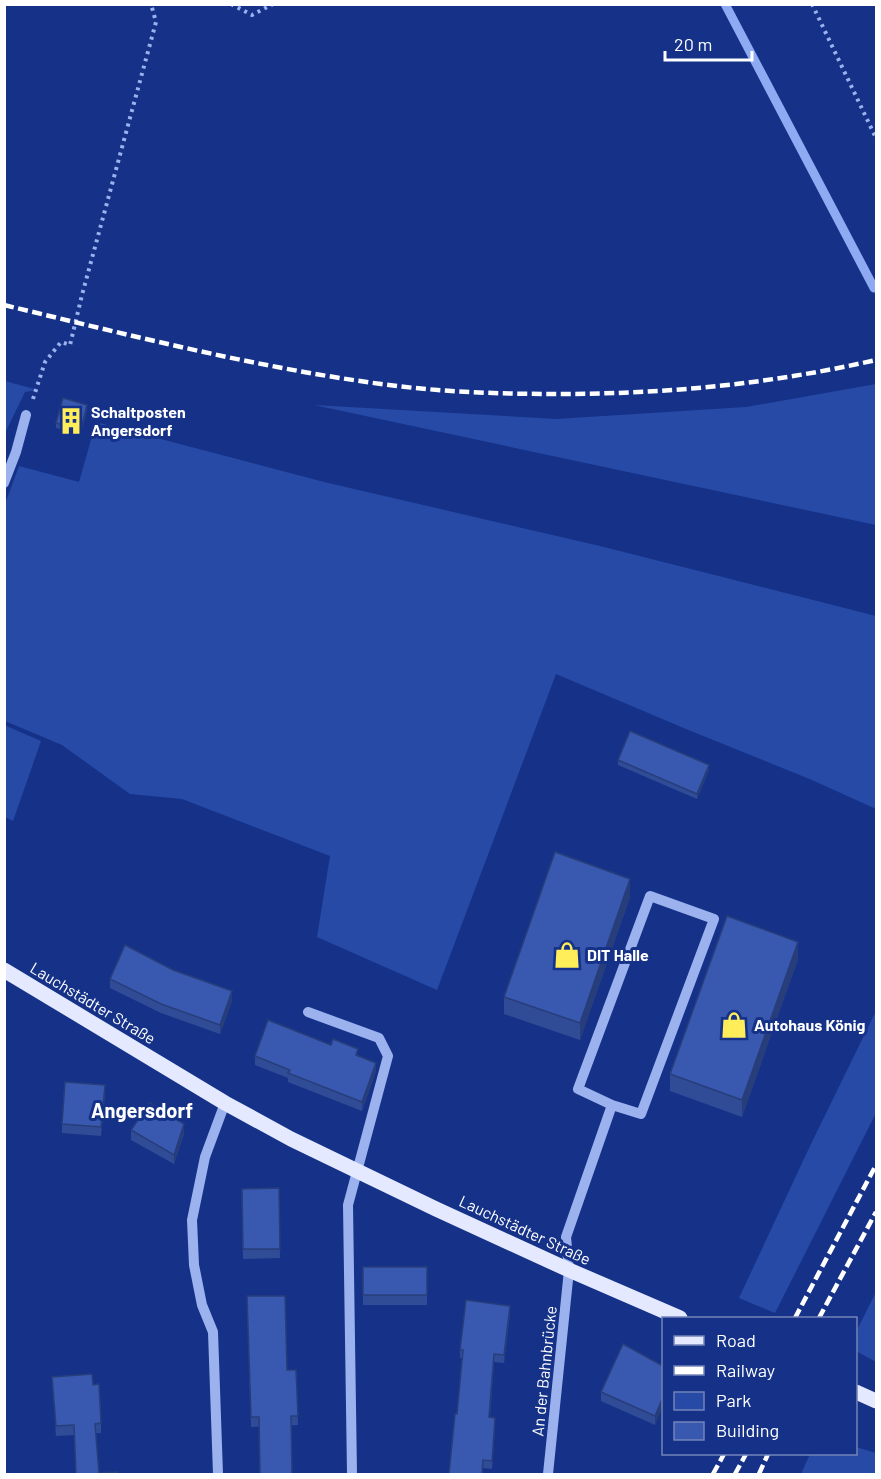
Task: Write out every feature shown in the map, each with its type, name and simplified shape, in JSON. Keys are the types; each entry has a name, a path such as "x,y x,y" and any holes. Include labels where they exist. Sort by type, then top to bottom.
{"main road":[{"name":"Lauchstädter Straße","path":"4,970 225,1103 291,1139 569,1270 678,1317"},
{"path":"857,1393 876,1401"}],"street":[{"path":"4,483 16,452 26,415"},
{"path":"650,896 714,919 641,1114 612,1105 578,1089 650,896"},
{"path":"308,1012 379,1038 388,1056 348,1205 352,1474"},
{"path":"218,1474 213,1332 202,1305 194,1265 192,1220 205,1157 225,1103"},
{"name":"An der Bahnbrücke","path":"548,1474 569,1270 566,1237 612,1105"}],"path":[{"path":"26,415 45,362 62,342 70,345 156,22 151,4"},
{"path":"231,4 252,15 273,4"},
{"path":"812,4 876,138"}],"green space":[{"path":"5,381 38,390 25,392 5,433"},
{"path":"876,384 876,525 314,405 556,419 746,407"},
{"path":"96,422 324,482 600,546 876,616 876,809 812,780 556,674 437,990 317,937 330,856 182,799 130,794 62,745 5,721 5,504 19,466 79,482"},
{"path":"4,725 41,741 13,821 5,817"},
{"path":"876,1011 876,1113 775,1313 739,1298"},
{"path":"876,1292 876,1362 857,1352 857,1330"},
{"path":"857,1447 876,1453 876,1474 801,1474 810,1455 857,1455"}],"building":[{"path":"63,398 87,405 81,429 56,423"},
{"path":"630,731 709,765 697,794 618,760"},
{"name":"DIT Halle","path":"555,852 630,879 580,1023 504,997"},
{"name":"Autohaus König","path":"727,916 798,942 742,1100 670,1074"},
{"path":"125,945 173,970 232,991 220,1025 161,1004 110,979"},
{"path":"268,1020 331,1045 333,1039 358,1049 356,1055 376,1063 362,1102 288,1073 290,1070 255,1056"},
{"path":"65,1082 105,1085 101,1127 62,1124"},
{"path":"150,1103 184,1124 174,1155 131,1130"},
{"path":"279,1188 280,1249 243,1249 242,1189"},
{"path":"363,1267 427,1267 427,1295 363,1295"},
{"path":"247,1296 285,1296 287,1370 296,1370 298,1416 291,1416 292,1474 260,1474 259,1417 251,1417"},
{"path":"466,1300 510,1306 504,1355 494,1354 489,1417 495,1418 492,1461 483,1460 482,1474 449,1474 455,1414 457,1414 463,1350 460,1350"},
{"path":"623,1344 662,1365 662,1399 655,1416 601,1392"},
{"path":"92,1374 93,1385 99,1384 101,1423 95,1424 99,1473 117,1472 118,1474 76,1474 74,1425 56,1426 52,1377"}],"waterway":[{"path":"725,4 874,288"}],"railway":[{"path":"4,305 286,369 381,384 447,391 598,394 678,390 797,375 876,360"},
{"path":"796,1317 876,1165"},
{"path":"820,1317 876,1212"},
{"path":"713,1474 723,1455"},
{"path":"735,1474 745,1455"},
{"path":"759,1474 768,1455"}],"place":[{"name":"Schaltposten Angersdorf","path":"71,421"},
{"name":"DIT Halle","path":"567,955"},
{"name":"Autohaus König","path":"734,1025"}],"district":[{"name":"Angersdorf","path":"142,1111"}]}
